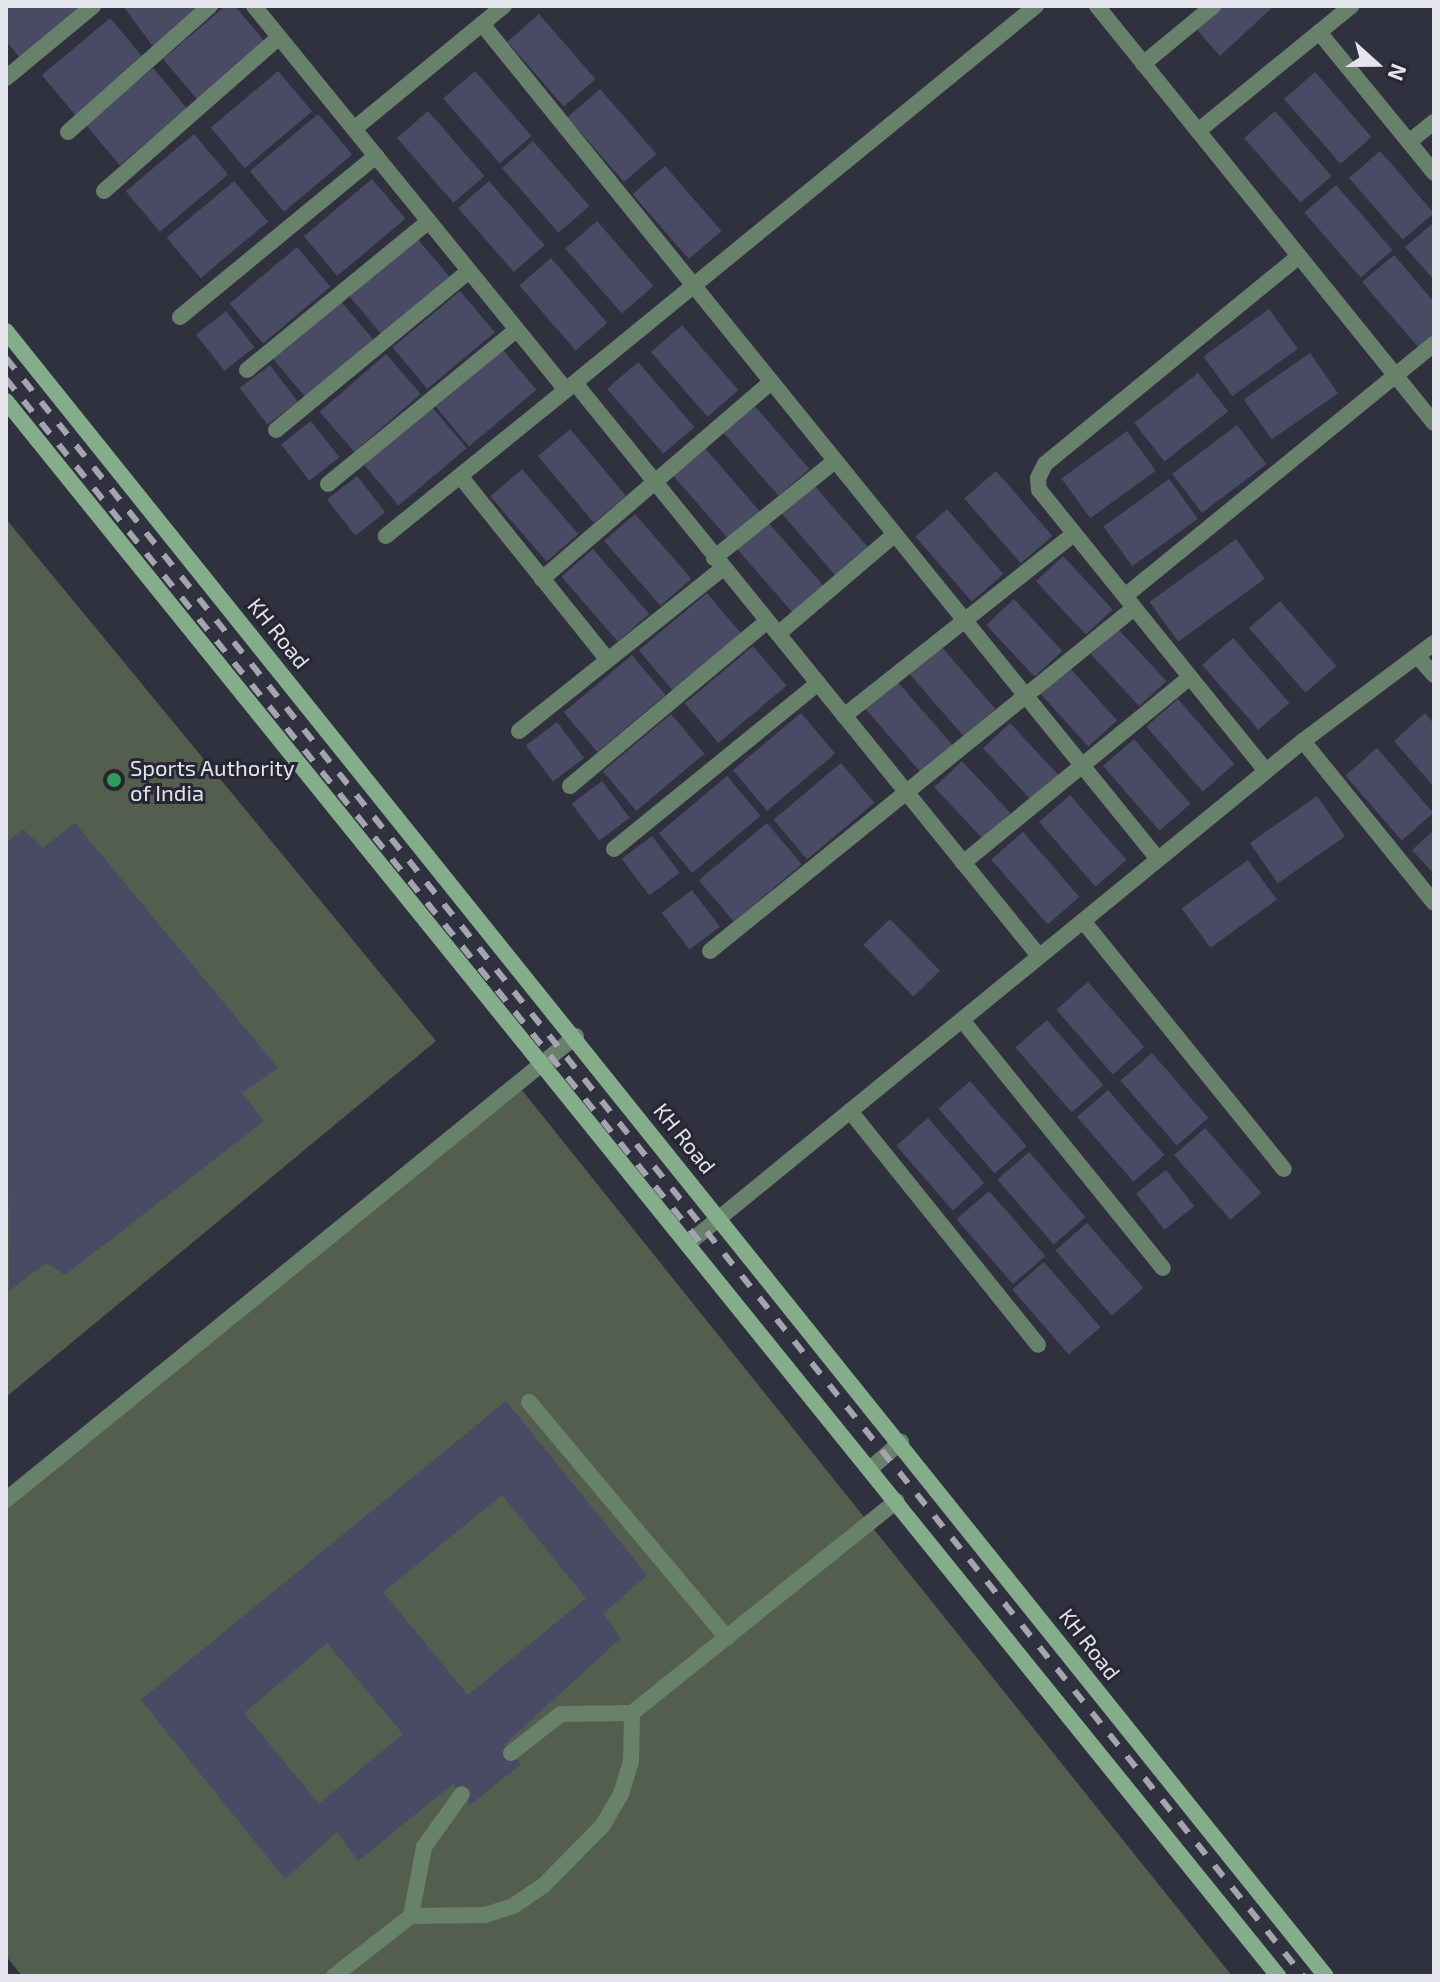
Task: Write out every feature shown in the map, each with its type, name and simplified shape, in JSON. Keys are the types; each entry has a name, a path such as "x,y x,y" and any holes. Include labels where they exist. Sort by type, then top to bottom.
{"main road":[{"name":"KH Road","path":"6,331 576,1036 1326,1976"},
{"path":"6,401 690,1242 1278,1976"}],"street":[{"path":"6,78 93,6"},
{"path":"68,132 210,6"},
{"path":"254,6 516,330 656,483 718,564 1039,956"},
{"path":"354,129 504,6"},
{"path":"386,536 1036,6"},
{"path":"1097,6 1434,423"},
{"path":"1143,64 1213,6"},
{"path":"1198,131 1351,6"},
{"path":"482,24 1158,859"},
{"path":"1319,32 1434,173"},
{"path":"104,191 279,37"},
{"path":"1409,142 1434,122"},
{"path":"180,317 376,156"},
{"path":"247,370 429,221"},
{"path":"1266,771 1039,490 1045,464 1299,256"},
{"path":"276,430 469,271"},
{"path":"328,484 516,330"},
{"path":"710,951 1024,697 1129,602 1434,344"},
{"path":"542,579 771,382"},
{"path":"519,731 607,659 835,461"},
{"path":"460,476 607,659"},
{"path":"844,716 961,619 1074,534"},
{"path":"570,786 894,535"},
{"path":"690,1242 1303,741 1434,643"},
{"path":"1418,657 1434,675"},
{"path":"963,863 1190,677"},
{"path":"614,849 818,683"},
{"path":"1303,741 1434,903"},
{"path":"1083,921 1284,1169"},
{"path":"962,1020 1163,1268"},
{"path":"6,1500 576,1036"},
{"path":"850,1111 1038,1345"},
{"path":"529,1402 727,1638"},
{"path":"871,1468 901,1442"},
{"path":"511,1753 561,1714 632,1713 897,1501"},
{"path":"334,1976 411,1916 485,1915 513,1906 553,1876 603,1825 621,1794 631,1762 632,1713"},
{"path":"411,1916 424,1847 462,1794"}],"green space":[{"name":"Sports Authority of India","path":"6,519 436,1041 6,1397"},
{"path":"513,1079 1232,1976 22,1976 6,1956 6,1489"}],"building":[{"path":"6,6 81,6 20,58 6,41"},
{"path":"123,6 205,6 155,49"},
{"path":"225,6 235,6 265,42 197,99 163,59"},
{"path":"1204,6 1274,6 1220,56 1190,22"},
{"path":"539,14 595,79 564,106 507,42"},
{"path":"110,18 144,59 76,116 42,75"},
{"path":"153,68 187,109 120,165 86,125"},
{"path":"278,71 312,112 245,168 211,128"},
{"path":"475,71 531,136 500,163 443,99"},
{"path":"1315,72 1371,137 1340,164 1284,99"},
{"path":"600,89 656,154 624,182 568,117"},
{"path":"428,111 484,176 453,203 397,138"},
{"path":"1275,111 1331,176 1300,203 1244,138"},
{"path":"318,114 352,155 284,212 250,171"},
{"path":"194,134 228,175 160,232 126,191"},
{"path":"533,141 589,206 558,233 502,168"},
{"path":"1380,151 1434,213 1403,240 1349,178"},
{"path":"665,166 721,231 689,259 633,194"},
{"path":"372,179 405,219 337,276 304,236"},
{"path":"234,181 268,222 201,278 167,238"},
{"path":"489,181 545,245 514,272 458,208"},
{"path":"1336,185 1392,250 1361,277 1304,213"},
{"path":"597,221 653,286 622,313 565,249"},
{"path":"1434,222 1434,280 1405,247"},
{"path":"416,237 451,278 383,336 348,294"},
{"path":"297,247 330,287 263,343 230,304"},
{"path":"1394,255 1434,302 1434,334 1419,348 1362,282"},
{"path":"551,258 607,323 576,350 519,286"},
{"path":"460,291 495,332 427,389 393,348"},
{"path":"340,300 373,340 305,397 272,357"},
{"path":"1269,309 1298,349 1232,396 1203,357"},
{"path":"226,311 254,347 224,371 196,334"},
{"path":"682,325 738,390 707,417 651,352"},
{"path":"503,350 536,390 469,446 436,407"},
{"path":"1310,353 1338,393 1272,440 1244,399"},
{"path":"386,354 421,394 354,452 320,412"},
{"path":"638,362 694,427 663,454 607,389"},
{"path":"270,365 298,402 267,425 240,388"},
{"path":"1198,373 1228,412 1164,461 1134,423"},
{"path":"753,404 809,469 778,496 722,431"},
{"path":"432,407 467,448 399,506 364,464"},
{"path":"311,421 339,457 309,481 281,444"},
{"path":"1237,425 1266,464 1202,513 1172,474"},
{"path":"570,429 626,496 594,523 538,456"},
{"path":"1127,431 1156,471 1090,518 1061,479"},
{"path":"704,447 760,512 729,539 672,475"},
{"path":"522,469 578,534 547,561 490,497"},
{"path":"996,471 1052,536 1021,563 964,499"},
{"path":"357,476 385,512 355,536 327,499"},
{"path":"1169,479 1198,519 1132,566 1103,527"},
{"path":"813,484 869,549 837,577 781,512"},
{"path":"947,509 1003,574 972,601 915,537"},
{"path":"635,514 691,579 660,606 604,541"},
{"path":"768,522 824,587 793,614 737,549"},
{"path":"1236,539 1265,579 1178,642 1149,602"},
{"path":"593,549 649,614 618,641 561,577"},
{"path":"1063,556 1113,609 1086,635 1036,581"},
{"path":"707,593 741,634 673,691 639,650"},
{"path":"1014,599 1062,651 1035,677 986,625"},
{"path":"1280,601 1336,666 1305,693 1249,628"},
{"path":"1118,629 1166,681 1139,706 1091,654"},
{"path":"1233,638 1289,703 1258,730 1202,665"},
{"path":"939,644 995,709 964,736 907,672"},
{"path":"753,646 786,686 718,743 685,703"},
{"path":"632,655 665,695 597,752 564,712"},
{"path":"1069,667 1117,721 1088,747 1040,693"},
{"path":"896,680 952,745 921,772 864,708"},
{"path":"1178,699 1234,764 1203,791 1146,727"},
{"path":"801,713 835,754 767,811 733,770"},
{"path":"1425,713 1434,724 1434,787 1394,741"},
{"path":"671,714 704,754 636,811 603,771"},
{"path":"557,722 584,758 553,781 526,745"},
{"path":"1010,723 1058,775 1031,800 983,748"},
{"path":"1134,739 1190,804 1159,831 1103,766"},
{"path":"1377,748 1433,813 1402,840 1345,776"},
{"path":"962,761 1010,813 983,839 934,787"},
{"path":"841,763 874,803 807,859 774,820"},
{"path":"727,776 760,816 692,873 659,833"},
{"path":"602,781 630,818 599,841 572,804"},
{"path":"1070,795 1126,860 1095,887 1039,822"},
{"path":"1317,796 1345,836 1278,883 1250,843"},
{"path":"75,823 278,1068 242,1093 264,1121 65,1275 46,1263 9,1291 6,843 23,829 43,848"},
{"path":"767,823 802,864 734,922 699,880"},
{"path":"1434,830 1434,874 1412,850"},
{"path":"1023,832 1079,897 1048,924 991,860"},
{"path":"652,836 680,873 649,896 622,859"},
{"path":"1248,860 1277,900 1210,948 1182,908"},
{"path":"692,890 720,927 689,950 662,913"},
{"path":"890,919 940,971 913,996 863,945"},
{"path":"1088,982 1144,1047 1113,1074 1056,1010"},
{"path":"1047,1020 1103,1085 1072,1112 1015,1048"},
{"path":"1152,1053 1208,1118 1177,1145 1120,1081"},
{"path":"970,1081 1026,1146 995,1173 938,1109"},
{"path":"1108,1090 1164,1155 1133,1182 1077,1117"},
{"path":"928,1118 984,1183 953,1210 896,1146"},
{"path":"1205,1128 1261,1193 1230,1220 1174,1155"},
{"path":"1029,1152 1085,1217 1054,1244 997,1180"},
{"path":"1166,1170 1194,1206 1164,1230 1136,1193"},
{"path":"989,1191 1045,1256 1013,1284 957,1219"},
{"path":"1087,1223 1143,1288 1112,1315 1055,1251"},
{"path":"1044,1262 1100,1327 1069,1354 1012,1290"},
{"path":"506,1401 647,1575 603,1614 621,1638 504,1745 521,1764 470,1805 453,1784 358,1861 337,1832 285,1879 141,1700","holes":["502,1495 586,1598 468,1695 383,1592","327,1643 403,1734 319,1804 244,1713"]}],"railway":[{"path":"6,358 1303,1976"},
{"path":"6,379 703,1246"}],"place":[{"name":"Sports Authority of India","path":"114,780"}]}
